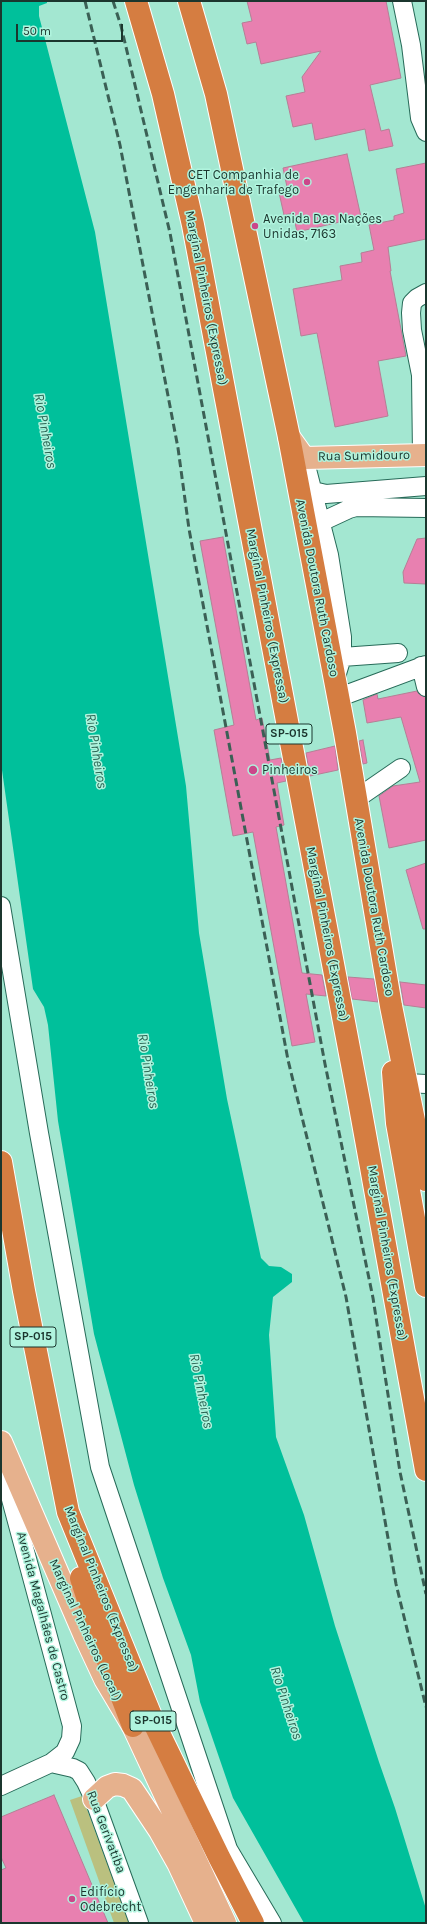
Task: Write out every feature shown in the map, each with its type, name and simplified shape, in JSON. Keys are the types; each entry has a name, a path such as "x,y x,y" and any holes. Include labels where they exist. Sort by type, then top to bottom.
{"highway":[{"name":"Marginal Pinheiros (Expressa)","path":"136,1 163,94 193,225 359,1101 426,1470"},
{"name":"Avenida Doutora Ruth Cardoso","path":"189,1 216,94 288,437 356,799 398,1040 417,1083 426,1175"},
{"path":"398,1040 393,1052 393,1073 398,1123 426,1286"},
{"name":"Marginal Pinheiros (Expressa)","path":"1,1162 24,1291 68,1512 153,1721 219,1858 253,1923"},
{"path":"68,1512 82,1579 94,1621 133,1726"}],"main road":[{"name":"Rua Sumidouro","path":"288,437 304,458 424,455"},
{"name":"Marginal Pinheiros (Local)","path":"1,1442 84,1634 105,1679 133,1726 225,1923"},
{"path":"94,1799 107,1787 115,1784 123,1785 132,1789 178,1863 206,1923"}],"street":[{"path":"402,1 411,45 420,118 426,132"},
{"path":"424,455 423,372 412,330 411,313 412,304 417,298 426,293"},
{"path":"304,458 329,555 342,637 342,657 336,691 423,666 426,687"},
{"path":"312,491 326,494 426,486"},
{"path":"321,522 356,507 426,508"},
{"path":"342,657 398,653"},
{"path":"356,799 402,768"},
{"path":"1,906 39,1133 100,1467 228,1849 272,1923"},
{"name":"Avenida Magalhães de Castro","path":"1,1462 72,1726 71,1739 65,1752 51,1764"},
{"path":"1,1786 51,1764"},
{"name":"Rua Gerivatiba","path":"51,1764 65,1765 79,1771 94,1799 139,1923"}],"shaded area":[{"path":"82,1796 129,1923 114,1923 70,1800"}],"water":[{"name":"Rio Pinheiros","path":"1,1 47,1 47,3 39,6 39,16 95,232 186,786 199,933 227,1099 261,1258 269,1266 281,1267 292,1274 292,1282 273,1297 269,1335 276,1437 304,1515 335,1626 395,1808 426,1909 426,1923 304,1923 233,1798 200,1702 191,1655 163,1578 134,1485 94,1334 58,1121 48,1025 44,1007 33,989 1,763"}],"building":[{"path":"247,1 386,1 401,78 370,85 381,131 389,129 393,146 369,151 365,129 315,140 312,123 293,127 286,96 305,92 302,77 321,51 261,64 256,42 247,44 242,23 252,21"},
{"path":"347,154 361,217 297,232 293,213 284,215 278,188 287,187 283,168"},
{"path":"426,163 426,239 388,247 390,271 406,356 378,361 388,416 335,427 317,333 301,336 293,289 342,280 340,266 362,262 361,253 374,250 369,225 394,220 394,216 404,213 396,169"},
{"path":"223,537 256,720 262,718 270,760 281,758 286,781 277,783 284,825 276,827 302,973 322,975 326,996 306,994 315,1042 292,1046 253,832 233,836 214,730 234,725 200,541"},
{"path":"426,538 426,584 404,583 403,572 417,539"},
{"path":"417,691 419,694 426,697 426,840 389,848 379,796 393,786 420,782 401,717 367,723 363,700 377,694 378,699"},
{"path":"363,740 367,763 363,764 359,741"},
{"path":"335,746 338,770 310,776 306,753"},
{"path":"426,863 426,929 423,929 406,870"},
{"path":"348,977 374,979 378,1002 352,999"},
{"path":"400,982 426,985 426,1008 404,1005"},
{"path":"54,1795 108,1923 1,1923 1,1870 6,1868 1,1857 1,1817"}],"railway":[{"path":"85,1 120,145 178,448 189,529 288,1060 346,1297 396,1584 426,1707"},
{"path":"113,1 121,26 170,233 325,1064 373,1298 400,1472 426,1594"}],"place":[{"name":"CET Companhia de Engenharia de Trafego","path":"307,182"},
{"name":"Avenida Das Nações Unidas, 7163","path":"255,226"},
{"name":"Pinheiros","path":"253,770"},
{"name":"Edifício Odebrecht","path":"72,1899"}]}
